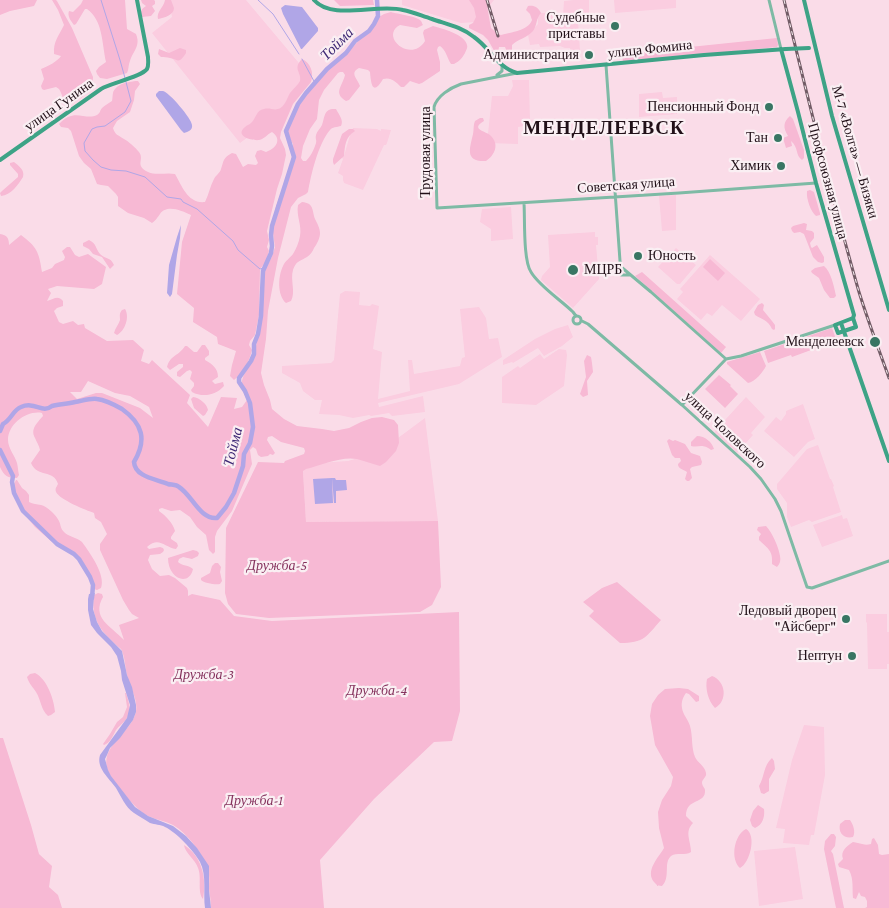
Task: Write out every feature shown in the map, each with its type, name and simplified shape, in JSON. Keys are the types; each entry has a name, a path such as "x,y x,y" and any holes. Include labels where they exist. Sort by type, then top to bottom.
{"main road":[{"name":"улица Гунина","path":"0,160 92,94 113,83 140,75 146,70 148,63 137,0"},
{"path":"314,0 332,10 403,10 466,31 482,43 502,66 517,74"},
{"name":"М-7 «Волга» — Бизяки","path":"804,0 832,116 889,310"},
{"name":"улица Фомина","path":"517,74 704,55 780,49 809,48 816,50"},
{"name":"Профсоюзная улица","path":"780,49 854,315 853,318"},
{"path":"853,318 856,327 838,333 835,324 853,318"},
{"path":"841,323 889,461"}],"street":[{"path":"769,0 780,49"},
{"path":"606,65 621,275 630,275"},
{"path":"494,77 502,71 502,66"},
{"path":"494,77 517,74"},
{"name":"Трудовая улица","path":"437,208 434,107 436,100 455,86 494,77"},
{"name":"Советская улица","path":"437,208 816,183"},
{"path":"524,203 529,269 535,278 576,316 579,316 582,321 580,324 575,323 573,318 576,316"},
{"path":"620,266 726,359"},
{"name":"улица Чоловского","path":"582,321 588,324 682,405 750,467 769,489 783,516 808,588 889,561"},
{"path":"682,405 726,359 741,356 835,324"}],"shaded area":[{"path":"169,0 246,0 309,75 287,108 240,143 152,33 172,17"},
{"path":"402,0 494,0 477,22 461,23 402,5"},
{"path":"589,0 589,21 578,21 580,51 571,52 570,48 560,46 540,47 539,44 530,45 528,35 538,24 538,13 563,16 564,1"},
{"path":"614,0 676,0 676,8 615,13"},
{"path":"285,5 302,7 318,28 318,31 302,49 283,14 281,8"},
{"path":"512,80 529,80 530,122 525,122 524,126 518,127 518,144 487,143 492,96 508,96 513,86"},
{"path":"159,91 166,93 184,112 192,125 190,130 184,133 181,130 156,96"},
{"path":"662,92 663,98 677,97 677,114 639,117 639,94"},
{"path":"353,128 377,129 381,131 381,129 391,130 387,143 384,145 363,190 344,183 343,176 338,173 343,159 341,156 344,156"},
{"path":"676,195 676,230 662,231 659,196"},
{"path":"511,207 513,239 491,241 491,229 480,222 482,209"},
{"path":"181,225 172,294 170,297 167,293 169,265"},
{"name":"МЦРБ","path":"595,232 595,237 598,237 598,245 596,245 599,279 573,308 541,280 550,267 548,235"},
{"path":"676,248 696,265 680,284 677,284 658,267"},
{"path":"710,255 760,299 741,321 722,305 712,316 707,313 701,320 677,299 683,292 680,289"},
{"path":"345,291 360,292 359,305 370,306 372,304 379,306 373,349 382,352 378,399 410,391 408,360 412,360 414,374 460,366 462,358 465,357 460,309 479,307 486,318 489,339 498,338 502,357 459,384 378,403 379,407 423,396 425,412 392,416 389,413 353,418 319,414 322,400 315,400 303,391 300,383 282,373 282,366 331,363 334,360 340,294"},
{"path":"568,325 573,337 562,346 544,356 538,348 513,363 503,365 503,360 535,339"},
{"path":"559,349 566,350 567,355 564,386 536,405 502,403 502,377 518,366 520,368 540,354 544,359"},
{"path":"746,397 765,417 751,433 753,435 737,453 715,431"},
{"path":"803,404 815,439 808,442 794,457 764,431 776,417 781,421 786,411"},
{"path":"425,418 438,521 306,522 304,464 348,461 379,452"},
{"path":"818,445 834,486 841,512 812,522 809,520 791,527 787,517 787,503 777,489 777,484 807,449"},
{"path":"332,478 346,480 347,490 336,491 336,503 334,503"},
{"path":"332,478 333,503 315,504 313,479"},
{"path":"842,515 843,519 847,518 853,536 822,547 813,525"},
{"path":"95,593 93,609 97,622 102,631 122,651 136,705 133,720 110,748 105,759 108,770 135,807 148,816 173,826 197,848 209,866 211,908 205,908 202,867 194,853 169,829 150,823 131,811 101,769 100,755 127,718 130,705 117,656 91,625 88,599 89,594"},
{"path":"866,614 887,614 889,664 887,664 887,669 868,669"},
{"path":"804,725 824,727 825,775 814,835 811,835 809,845 783,843 785,829 776,828 792,760"},
{"path":"795,847 803,899 759,906 754,851"}],"green space":[{"path":"0,0 37,0 34,6 0,15"},
{"path":"52,0 57,1 72,28 93,77 89,90 72,104 65,101 56,87 44,90 41,86 44,79 41,69 52,64 61,56 54,54 54,49 55,42 64,25"},
{"path":"83,0 125,0 127,29 136,34 138,42 131,57 127,73 107,79 100,78 97,74 96,71 99,67 106,62 101,33 96,19 85,9 74,25 69,15 69,11 73,12"},
{"path":"141,0 155,1 155,4 152,6 155,11 151,16 142,17 141,11 146,6"},
{"path":"165,0 171,0 174,10 168,16 158,19 158,14"},
{"path":"334,0 373,0 374,5 340,6"},
{"path":"469,0 486,0 491,28 501,35 519,31 530,24 532,20 526,10 528,6 536,7 541,13 533,31 512,45 512,56 509,57 505,47 499,47 496,54 483,35 469,28 469,25 473,23 476,17 474,8"},
{"path":"391,12 421,21 423,25 417,28 400,25 394,30 395,41 405,49 412,50 419,47 425,41 424,30 433,26 453,32 462,38 466,41 467,49 459,61 451,64 444,50 440,46 438,47 440,71 419,84 410,81 404,87 401,87 393,80 383,79 375,88 372,84 370,72 359,68 354,74 360,86 349,100 346,101 342,98 339,92 345,75 343,72 338,73 324,90 319,100 317,119 310,129 303,146 301,158 303,161 306,161 313,151 316,143 316,134 322,125 327,111 336,109 342,124 331,129 326,136 316,160 308,192 298,198 291,207 278,258 268,311 261,373 272,409 284,419 297,426 334,431 349,428 372,418 382,417 394,420 398,425 399,443 396,451 380,466 351,458 325,463 303,471 306,522 438,521 441,587 432,605 420,612 269,618 236,614 228,604 225,593 226,528 258,462 284,463 304,454 305,451 304,448 281,442 272,436 268,437 267,440 275,453 273,455 261,457 253,447 250,450 252,464 232,511 217,531 215,552 213,554 209,550 206,535 190,517 180,510 171,511 162,508 159,511 173,525 175,531 171,539 178,546 176,549 155,542 147,547 149,549 160,547 164,550 160,554 150,555 148,560 152,569 160,576 169,575 187,588 188,596 192,594 220,600 234,616 272,621 459,612 460,711 452,741 434,742 374,799 320,860 324,908 211,908 209,872 203,858 194,845 184,833 173,825 154,819 137,808 120,789 108,771 107,755 127,729 135,715 136,705 121,649 103,632 96,619 93,604 94,595 102,594 103,597 99,611 101,616 108,626 124,640 119,625 139,618 132,614 123,600 100,550 100,544 107,534 101,522 95,518 94,513 58,495 56,492 58,484 56,479 37,470 31,463 40,450 33,432 43,416 42,413 30,414 19,419 9,434 9,446 16,460 19,475 17,478 7,476 0,467 0,234 7,237 9,245 21,235 31,243 40,259 42,272 64,260 65,257 62,251 67,247 70,247 75,255 79,257 88,254 106,267 102,284 94,289 57,286 48,289 51,293 47,301 58,298 63,301 63,306 54,311 59,322 63,324 73,321 78,325 84,324 85,328 107,341 133,340 144,350 141,361 149,364 152,360 190,395 187,403 208,427 221,397 237,398 234,409 242,407 247,400 242,389 242,381 255,356 264,273 275,247 272,226 276,206 291,165 293,144 288,136 288,130 298,106 323,73 342,59 361,38 369,33 379,17","holes":["88,381 115,393 130,396 149,407 153,418 140,408 102,393 77,399 70,392 81,392"]},
{"path":"777,38 777,47 623,62 622,54"},
{"path":"180,48 186,50 186,53 179,60 161,57 158,54 159,49 169,53"},
{"path":"302,59 310,66 312,79 293,104 281,132 280,138 286,155 267,231 269,240 267,247 269,251 266,262 260,269 259,315 255,335 249,345 252,350 249,359 238,377 234,380 230,376 236,351 218,344 217,337 193,322 194,308 177,294 182,242 191,215 175,209 167,209 152,223 144,218 128,213 118,206 118,197 108,186 97,184 91,169 79,156 71,131 68,128 61,127 59,124 64,119 74,115 88,117 97,115 102,108 112,101 113,92 119,85 138,81 140,84 135,91 130,112 117,121 113,128 115,132 139,152 141,155 141,165 144,169 155,174 175,174 190,197 199,202 205,202 227,156 232,153 236,154 243,167 248,164 256,165 258,163 255,156 257,151 266,152 275,146 277,138 272,132 263,139 256,140 245,137 242,130 253,121 261,110 277,109 286,102 290,93 300,81 298,65"},
{"path":"790,116 793,119 804,150 804,158 802,160 791,141 792,146 786,148 783,138 788,136 784,125"},
{"path":"483,118 484,121 478,128 493,138 496,146 492,156 486,161 474,159 470,153 474,123"},
{"path":"349,129 355,131 347,139 344,156 334,165 333,159 342,134"},
{"path":"14,162 22,170 23,177 11,192 1,196 0,193 18,177 18,174 10,165 10,163"},
{"path":"807,191 814,192 820,215 816,216 809,205"},
{"path":"302,202 311,205 320,229 320,235 311,253 294,267 292,274 292,297 291,301 286,303 281,295 280,275 284,264 293,254 299,241 298,205"},
{"path":"807,224 806,230 814,233 814,238 810,243 811,247 817,245 824,257 824,262 822,263 813,257 804,234 792,231 791,228 793,226"},
{"path":"89,240 95,245 100,254 112,262 114,265 110,269 102,257 93,254 83,246 83,243"},
{"path":"710,259 725,273 718,281 703,267"},
{"path":"824,266 832,280 836,296 834,298 830,298 819,278 811,271"},
{"path":"642,272 726,347 721,353 635,276"},
{"path":"762,303 764,305 763,310 775,325 774,330 767,322 755,315 754,312 758,305"},
{"path":"125,309 127,316 126,324 117,335 114,333 120,320 120,313"},
{"path":"832,328 836,339 792,357 791,355 768,363 764,351"},
{"path":"202,345 205,345 209,351 209,355 205,360 214,367 218,374 218,377 212,381 215,384 223,382 224,386 217,392 209,395 192,392 194,383 190,379 192,372 190,370 180,377 177,376 177,372 183,367 183,364 179,364 170,370 167,367 170,360 185,346 197,352"},
{"path":"760,352 766,366 751,382 748,383 727,364 727,362"},
{"path":"587,355 591,357 593,372 587,381 588,395 583,397 580,394 586,377 584,361"},
{"path":"719,375 738,394 725,408 705,389"},
{"path":"193,397 201,400 206,406 208,410 205,415 203,416 194,408 191,399"},
{"path":"697,436 708,440 714,449 711,450 703,446 691,446 691,442"},
{"path":"669,439 685,444 691,453 700,456 701,465 690,469 692,478 689,481 685,479 687,472 678,466 681,461 680,458 675,458 672,455 667,441"},
{"path":"16,480 29,495 29,502 49,509 60,522 64,532 82,542 99,571 102,583 101,588 94,589 91,577 76,557 51,541 35,527 22,511 17,501 14,484"},
{"path":"766,526 777,545 780,560 777,567 772,564 772,556 769,550 759,540 761,534 757,530 758,527"},
{"path":"193,550 199,553 198,556 192,559 183,557 178,562 193,569 191,575 183,579 179,578 171,571 168,558"},
{"path":"215,563 218,563 221,567 222,581 220,584 210,584 201,580 201,578 210,573"},
{"path":"617,582 661,620 648,635 640,640 620,643 589,616 594,611 583,602 602,588"},
{"path":"35,673 43,680 53,701 55,712 51,715 48,716 44,711 38,695 27,677"},
{"path":"712,676 720,682 724,691 722,701 715,708 709,698 706,686 707,679"},
{"path":"665,689 688,689 699,696 699,701 696,702 686,693 682,700 682,706 683,713 690,726 695,757 706,773 702,783 705,790 702,798 692,803 687,810 686,816 693,823 688,833 691,852 671,856 667,862 666,878 662,886 654,882 651,873 653,865 664,848 659,828 658,812 662,800 671,786 673,777 655,745 650,716 652,704 658,695"},
{"path":"125,693 129,704 129,714 110,741 104,745 117,722 123,717 127,707"},
{"path":"0,738 3,738 39,854 52,866 49,887 58,895 62,908 0,908"},
{"path":"772,758 775,769 769,779 769,791 764,794 761,793 759,786 767,764"},
{"path":"758,805 764,809 764,814 762,823 755,828 750,820 753,811"},
{"path":"845,820 850,820 852,824 854,830 853,837 844,836 841,833 840,824"},
{"path":"746,829 749,832 752,843 747,861 740,868 734,853 739,836"},
{"path":"831,834 834,834 836,837 835,846 831,851 844,908 836,908 824,849 825,841"},
{"path":"874,838 878,845 879,854 889,854 889,908 865,908 867,907 867,901 859,892 856,899 853,898 851,873 849,870 839,867 838,864 843,859 843,851 846,847 853,842 864,845 871,844"},
{"path":"184,845 195,855 202,869 203,899 200,892 198,868"}],"waterway":[{"path":"101,0 125,78"},
{"path":"258,0 273,14 299,54"},
{"name":"Тойма","path":"0,431 3,424 21,407 30,405 45,409 55,405 92,399 107,402 122,409 129,415 135,421 141,433 141,447 134,462 138,471 152,479 178,486 201,511 211,518 217,518 234,493 243,466 244,454 250,443 253,427 250,403 239,382 239,378 254,354 254,344 261,316 263,271 272,246 272,226 294,157 286,131 298,104 306,93 327,69 346,53 355,41 369,31 374,24 378,16 377,0"},
{"path":"302,59 315,83"},
{"path":"126,82 131,101 125,112 105,126 92,129 84,143 85,151 101,167 126,171 145,177 167,197 181,199 197,209 233,241 238,250 260,269 264,268"},
{"name":"Тойма","path":"0,450 13,476 14,493 23,511 57,544 79,559 93,585 92,598"}],"railway":[{"path":"487,0 498,36"},
{"path":"784,0 820,146 862,303 889,378"}],"place":[{"name":"Судебные приставы","path":"615,26"},
{"name":"Администрация","path":"589,55"},
{"name":"Пенсионный Фонд","path":"769,107"},
{"name":"Тан","path":"778,138"},
{"name":"Химик","path":"781,166"},
{"name":"Юность","path":"638,256"},
{"name":"МЦРБ","path":"573,270"},
{"name":"Менделеевск","path":"875,342"},
{"name":"Ледовый дворец \"Айсберг\"","path":"846,619"},
{"name":"Нептун","path":"852,656"}],"district":[{"name":"МЕНДЕЛЕЕВСК","path":"604,128"}],"park label":[{"name":"Дружба-5","path":"277,566"},
{"name":"Дружба-3","path":"204,675"},
{"name":"Дружба-4","path":"377,691"},
{"name":"Дружба-1","path":"254,801"}]}
